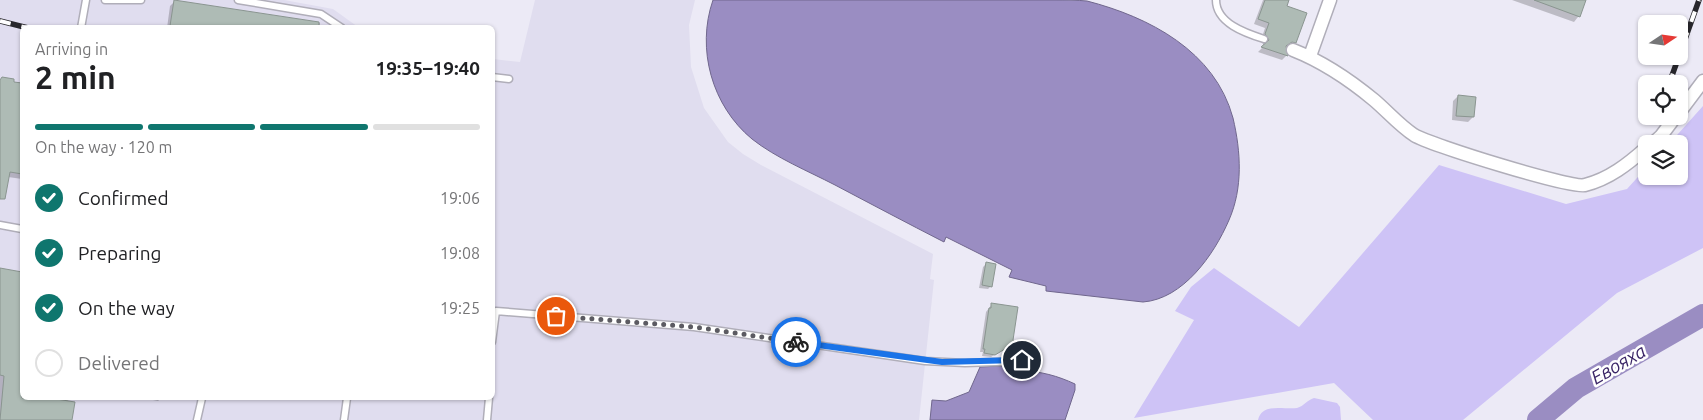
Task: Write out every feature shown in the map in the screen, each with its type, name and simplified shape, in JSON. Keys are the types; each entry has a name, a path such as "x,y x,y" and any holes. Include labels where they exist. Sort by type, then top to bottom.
{"street":[{"path":"1310,56 1330,0"},
{"path":"1293,50 1310,56 1372,99 1413,134 1433,144 1488,162 1583,186 1621,170 1638,155"},
{"path":"1688,100 1703,81"},
{"path":"1660,135 1668,125"}],"lane":[{"path":"82,25 86,0"},
{"path":"105,0 141,0"},
{"path":"238,0 321,14 338,25"},
{"path":"1216,0 1216,8 1225,20 1247,33 1264,39"},
{"path":"495,77 509,79"},
{"path":"0,225 20,230"},
{"path":"495,311 694,327 925,361 965,363 1022,360"},
{"path":"197,420 202,400"},
{"path":"344,420 348,400"},
{"path":"487,420 489,400"}],"shaded area":[{"path":"0,0 284,0 333,9 355,25 20,25 20,400 495,400 495,59 520,62 535,0 695,0 689,25 691,67 704,108 728,142 761,165 933,254 930,279 934,280 919,420 0,420"},
{"path":"713,0 1075,0 1087,1 1133,17 1156,27 1176,40 1195,56 1211,74 1224,94 1233,118 1238,144 1239,183 1234,208 1223,233 1206,261 1184,284 1158,299 1143,302 1046,291 1046,286 1009,277 1012,270 946,237 944,242 782,158 761,146 738,126 718,93 711,76 707,57 708,19"},
{"path":"1703,106 1703,248 1617,293 1463,420 1373,420 1334,383 1134,418 1194,320 1175,311 1191,287 1214,268 1299,327 1439,165 1566,204 1627,189 1638,177 1638,185 1688,185 1688,135 1677,135"},
{"path":"1022,365 1022,371 1049,374 1075,384 1075,390 1065,420 930,420 932,400 946,401 969,392 980,367"},
{"path":"1314,398 1337,403 1340,407 1341,420 1258,420 1260,414 1269,409 1297,408"}],"building":[{"path":"174,0 319,22 319,25 170,25"},
{"path":"1265,0 1289,0 1287,6 1307,13 1296,43 1292,42 1286,46 1288,56 1261,47 1269,40 1265,34 1269,23 1258,19"},
{"path":"1534,0 1586,0 1580,17"},
{"path":"2,77 14,79 14,82 20,83 20,174 10,172 5,199 0,199 0,80"},
{"path":"1458,95 1476,97 1474,117 1456,116"},
{"path":"986,262 996,264 992,287 982,285"},
{"path":"0,268 20,272 20,400 62,400 75,402 72,420 0,420 4,376 0,375"},
{"path":"991,303 1018,307 1013,340 1015,343 995,355 984,353 985,349 983,349"}],"waterway":[{"name":"Евояха","path":"1538,420 1576,388 1703,315"}],"railway":[{"path":"1672,75 1699,0"},
{"path":"0,21 20,26"}],"way so far":[{"path":"556,316 694,327 796,342"}],"route":[{"path":"796,342 925,361 965,363 1022,360"}]}
